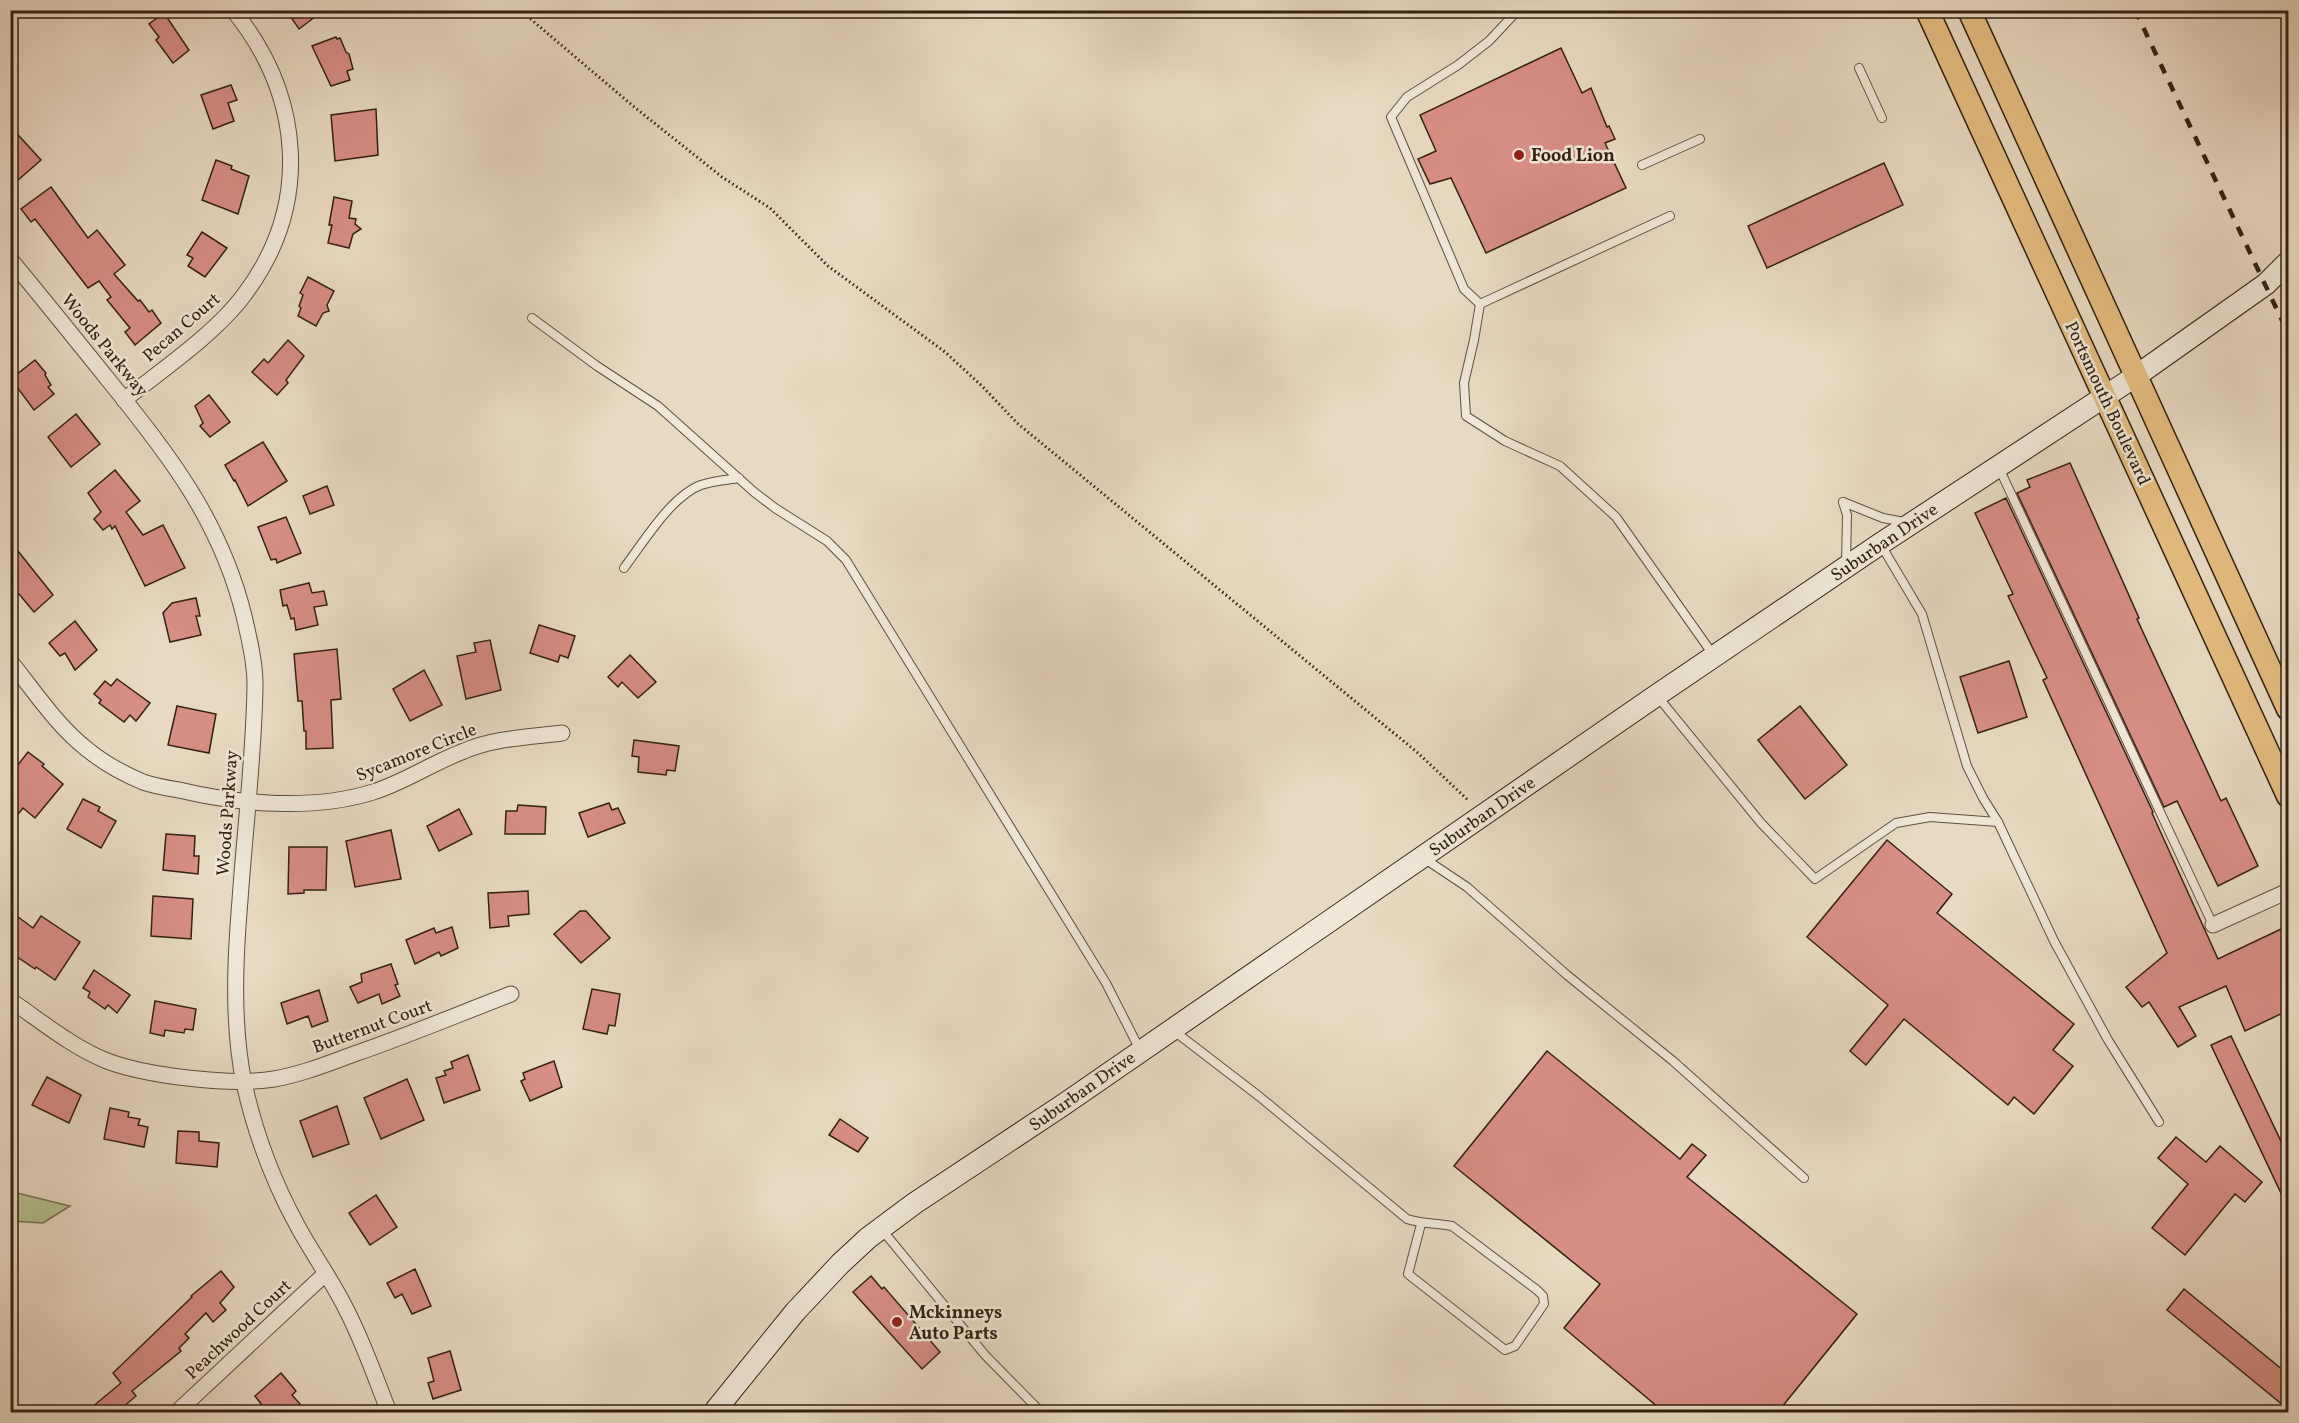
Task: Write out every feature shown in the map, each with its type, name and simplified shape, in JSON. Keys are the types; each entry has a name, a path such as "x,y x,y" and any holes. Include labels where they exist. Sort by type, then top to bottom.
{"main road":[{"name":"Portsmouth Boulevard","path":"1970,10 2289,709"},
{"name":"Portsmouth Boulevard","path":"1934,13 2289,796"},
{"name":"Suburban Drive","path":"714,1413 795,1312 840,1264 881,1228 915,1203 948,1183 1423,858 1656,695 2136,376 2266,284 2289,262"}],"street":[{"name":"Pecan Court","path":"124,400 219,322 244,296 262,270 284,214 292,156 289,126 282,97 266,58 251,33 233,10"},
{"name":"Woods Parkway","path":"10,259 186,481 224,554 239,596 249,638 255,681 237,933 238,1036 244,1081 256,1131 268,1165 296,1222 360,1337 389,1413"},
{"name":"Sycamore Circle","path":"10,661 64,730 89,751 116,769 145,783 199,795 247,802 308,802 355,797 406,779 466,750 498,741 562,733"},
{"path":"2213,925 2289,891"},
{"name":"Butternut Court","path":"10,1000 78,1046 136,1071 244,1081 302,1073 510,994"},
{"name":"Peachwood Court","path":"177,1413 325,1274"}],"lane":[{"path":"1480,304 1464,290 1391,117 1407,97 1458,65 1489,41 1518,10"},
{"path":"1859,68 1882,118"},
{"path":"1642,165 1700,139"},
{"path":"1480,304 1670,216"},
{"path":"1480,304 1464,383 1466,416 1505,441 1560,466 1616,517 1714,657"},
{"path":"532,318 597,366 658,406 775,508 826,541 846,560 1106,983 1141,1051"},
{"path":"1998,467 2213,925"},
{"path":"624,568 674,504 686,493 701,485 739,478"},
{"path":"1846,568 1847,515 1843,502 1883,518 1911,524"},
{"path":"1880,544 1922,614 1967,766 1998,822 2054,941 2108,1040 2159,1122"},
{"path":"1656,695 1761,823 1815,879 1896,823 1930,817 1998,822"},
{"path":"1423,858 1467,887 1567,975 1672,1061 1804,1178"},
{"path":"1172,1029 1260,1097 1407,1219 1421,1224 1437,1222 1452,1226 1543,1296 1544,1304 1515,1346 1505,1350 1408,1274 1421,1224"},
{"path":"881,1228 985,1355 1041,1413"}],"path":[{"path":"520,10 633,106 722,177 770,208 828,266 945,352 1017,423 1418,753 1484,815"}],"green space":[{"path":"11,1192 70,1206 43,1223 11,1221"}],"building":[{"path":"286,10 324,10 299,29"},
{"path":"164,13 189,50 173,63 156,40 159,37 149,24"},
{"path":"336,37 340,38 349,54 353,69 347,71 350,80 331,86 312,46"},
{"name":"Food Lion","path":"1561,48 1582,93 1591,88 1607,127 1609,126 1615,139 1605,143 1626,188 1486,253 1451,178 1430,184 1418,159 1436,151 1420,115"},
{"path":"231,85 237,100 228,103 234,121 213,129 201,95"},
{"path":"376,109 378,155 335,161 331,115"},
{"path":"10,126 41,160 10,187"},
{"path":"216,160 249,176 238,214 202,200"},
{"path":"1884,163 1903,205 1767,268 1748,226"},
{"path":"51,187 88,238 97,230 125,265 114,274 149,312 152,310 161,323 135,345 125,332 130,328 107,300 111,297 99,281 88,288 35,219 31,222 21,209"},
{"path":"334,197 352,201 349,218 356,219 355,224 361,229 353,234 349,248 328,243"},
{"path":"202,232 227,248 205,277 188,266 193,258 187,255"},
{"path":"308,277 334,291 327,305 329,311 323,313 316,326 298,316 303,295 300,293"},
{"path":"288,340 304,356 286,380 288,383 277,395 252,372 264,359 268,363"},
{"path":"35,360 46,373 51,385 48,387 54,394 34,410 11,379"},
{"path":"209,395 230,422 210,437 200,426 203,423 195,406"},
{"path":"76,414 100,444 71,467 48,437"},
{"path":"263,442 287,481 248,506 225,465"},
{"path":"2070,463 2139,618 2137,619 2221,801 2226,798 2258,866 2218,886 2177,801 2164,807 2017,493 2030,487 2027,480"},
{"path":"115,470 140,501 126,512 143,535 163,525 185,568 145,586 115,526 112,529 110,525 103,530 94,519 101,512 88,493"},
{"path":"327,486 334,505 310,514 303,496"},
{"path":"2006,498 2153,812 2218,959 2281,929 2289,944 2289,1010 2245,1031 2226,986 2179,1007 2196,1036 2178,1047 2149,1002 2142,1007 2126,987 2167,953 2043,680 2047,678 2008,596 2013,594 1975,513"},
{"path":"286,517 301,553 277,563 276,559 271,560 258,527"},
{"path":"10,541 53,595 34,612 19,594 10,600"},
{"path":"309,583 312,593 324,591 327,605 314,607 318,625 296,630 294,618 291,619 287,605 283,606 280,590"},
{"path":"196,598 200,616 196,616 201,635 170,642 163,613 172,603"},
{"path":"75,621 97,650 75,670 65,653 60,656 49,643"},
{"path":"539,625 575,636 568,658 560,655 558,662 530,653"},
{"path":"490,640 501,690 466,699 457,656 476,652 474,643"},
{"path":"337,649 341,699 331,700 333,748 306,749 306,731 304,731 302,701 298,701 294,654"},
{"path":"630,655 656,682 638,698 622,682 618,687 608,677"},
{"path":"2009,661 2027,717 1978,733 1960,677"},
{"path":"424,670 442,705 410,721 393,689"},
{"path":"117,679 150,703 136,721 130,715 124,722 99,703 101,700 94,694 105,681 111,686"},
{"path":"177,706 216,714 209,753 168,745"},
{"path":"1800,706 1847,765 1805,799 1758,740"},
{"path":"634,740 679,746 675,771 667,770 666,775 638,772 639,757 632,756"},
{"path":"28,752 44,764 42,766 63,784 35,818 23,808 10,824 10,775"},
{"path":"83,799 100,807 98,811 116,821 101,848 67,829"},
{"path":"609,803 612,810 618,808 625,823 588,837 579,813"},
{"path":"518,805 546,807 545,834 505,834 506,811 517,811"},
{"path":"459,809 472,834 439,851 427,826"},
{"path":"391,830 401,879 355,887 346,841"},
{"path":"166,834 195,836 194,856 199,856 198,874 163,870"},
{"path":"1887,840 1952,894 1937,913 2074,1024 2053,1050 2073,1066 2034,1114 2014,1097 2008,1105 1904,1019 1866,1065 1850,1051 1888,1005 1807,937"},
{"path":"289,847 327,847 326,890 304,890 304,893 288,894"},
{"path":"528,891 529,914 508,916 509,926 490,928 488,893"},
{"path":"153,896 193,899 191,939 151,936"},
{"path":"10,911 33,928 41,916 80,942 55,980 10,952"},
{"path":"580,911 586,911 610,938 581,963 554,934"},
{"path":"452,927 458,948 441,956 439,952 415,964 406,940 434,928 436,933"},
{"path":"391,964 398,984 395,985 400,996 382,1004 379,994 358,1003 350,987 362,982 361,974"},
{"path":"94,970 130,995 117,1013 108,1005 105,1009 88,997 90,992 83,988"},
{"path":"592,989 620,994 615,1026 609,1025 607,1034 583,1029"},
{"path":"319,990 328,1021 312,1027 308,1016 287,1024 281,1003"},
{"path":"155,1001 196,1009 193,1030 185,1029 184,1033 165,1030 164,1036 150,1033"},
{"path":"2231,1036 2289,1158 2289,1210 2211,1045"},
{"path":"1547,1051 1680,1159 1692,1144 1706,1155 1687,1177 1857,1314 1777,1413 1665,1413 1564,1328 1600,1284 1454,1166"},
{"path":"468,1055 480,1090 444,1103 436,1078 446,1075 444,1071 453,1068 451,1062"},
{"path":"554,1061 562,1087 530,1101 521,1081 525,1079 523,1073"},
{"path":"47,1077 81,1095 69,1123 32,1105"},
{"path":"407,1079 424,1120 381,1139 364,1098"},
{"path":"337,1106 349,1144 313,1157 300,1121"},
{"path":"110,1108 129,1112 128,1117 140,1119 138,1125 148,1127 144,1147 104,1139"},
{"path":"840,1119 868,1138 858,1152 829,1135"},
{"path":"178,1131 199,1132 199,1141 219,1143 217,1167 176,1163"},
{"path":"2176,1137 2206,1162 2220,1146 2262,1182 2245,1202 2235,1194 2185,1255 2152,1228 2188,1184 2158,1158"},
{"path":"376,1195 397,1227 370,1245 349,1213"},
{"path":"415,1269 431,1306 412,1314 402,1294 395,1298 387,1283"},
{"path":"221,1271 234,1287 220,1303 226,1310 213,1322 206,1313 185,1334 189,1338 179,1348 181,1351 132,1391 136,1396 116,1413 85,1413 121,1383 113,1373 191,1296"},
{"name":"Mckinneys Auto Parts","path":"871,1276 882,1289 884,1287 940,1352 922,1369 853,1292"},
{"path":"2184,1289 2289,1375 2289,1410 2167,1310"},
{"path":"450,1351 461,1390 433,1399 428,1383 434,1381 428,1358"},
{"path":"281,1373 296,1391 292,1395 300,1404 292,1413 268,1413 255,1396"}],"railway":[{"path":"2135,10 2288,333"}],"place":[{"name":"Food Lion","path":"1519,155"},
{"name":"Mckinneys Auto Parts","path":"897,1322"}]}
